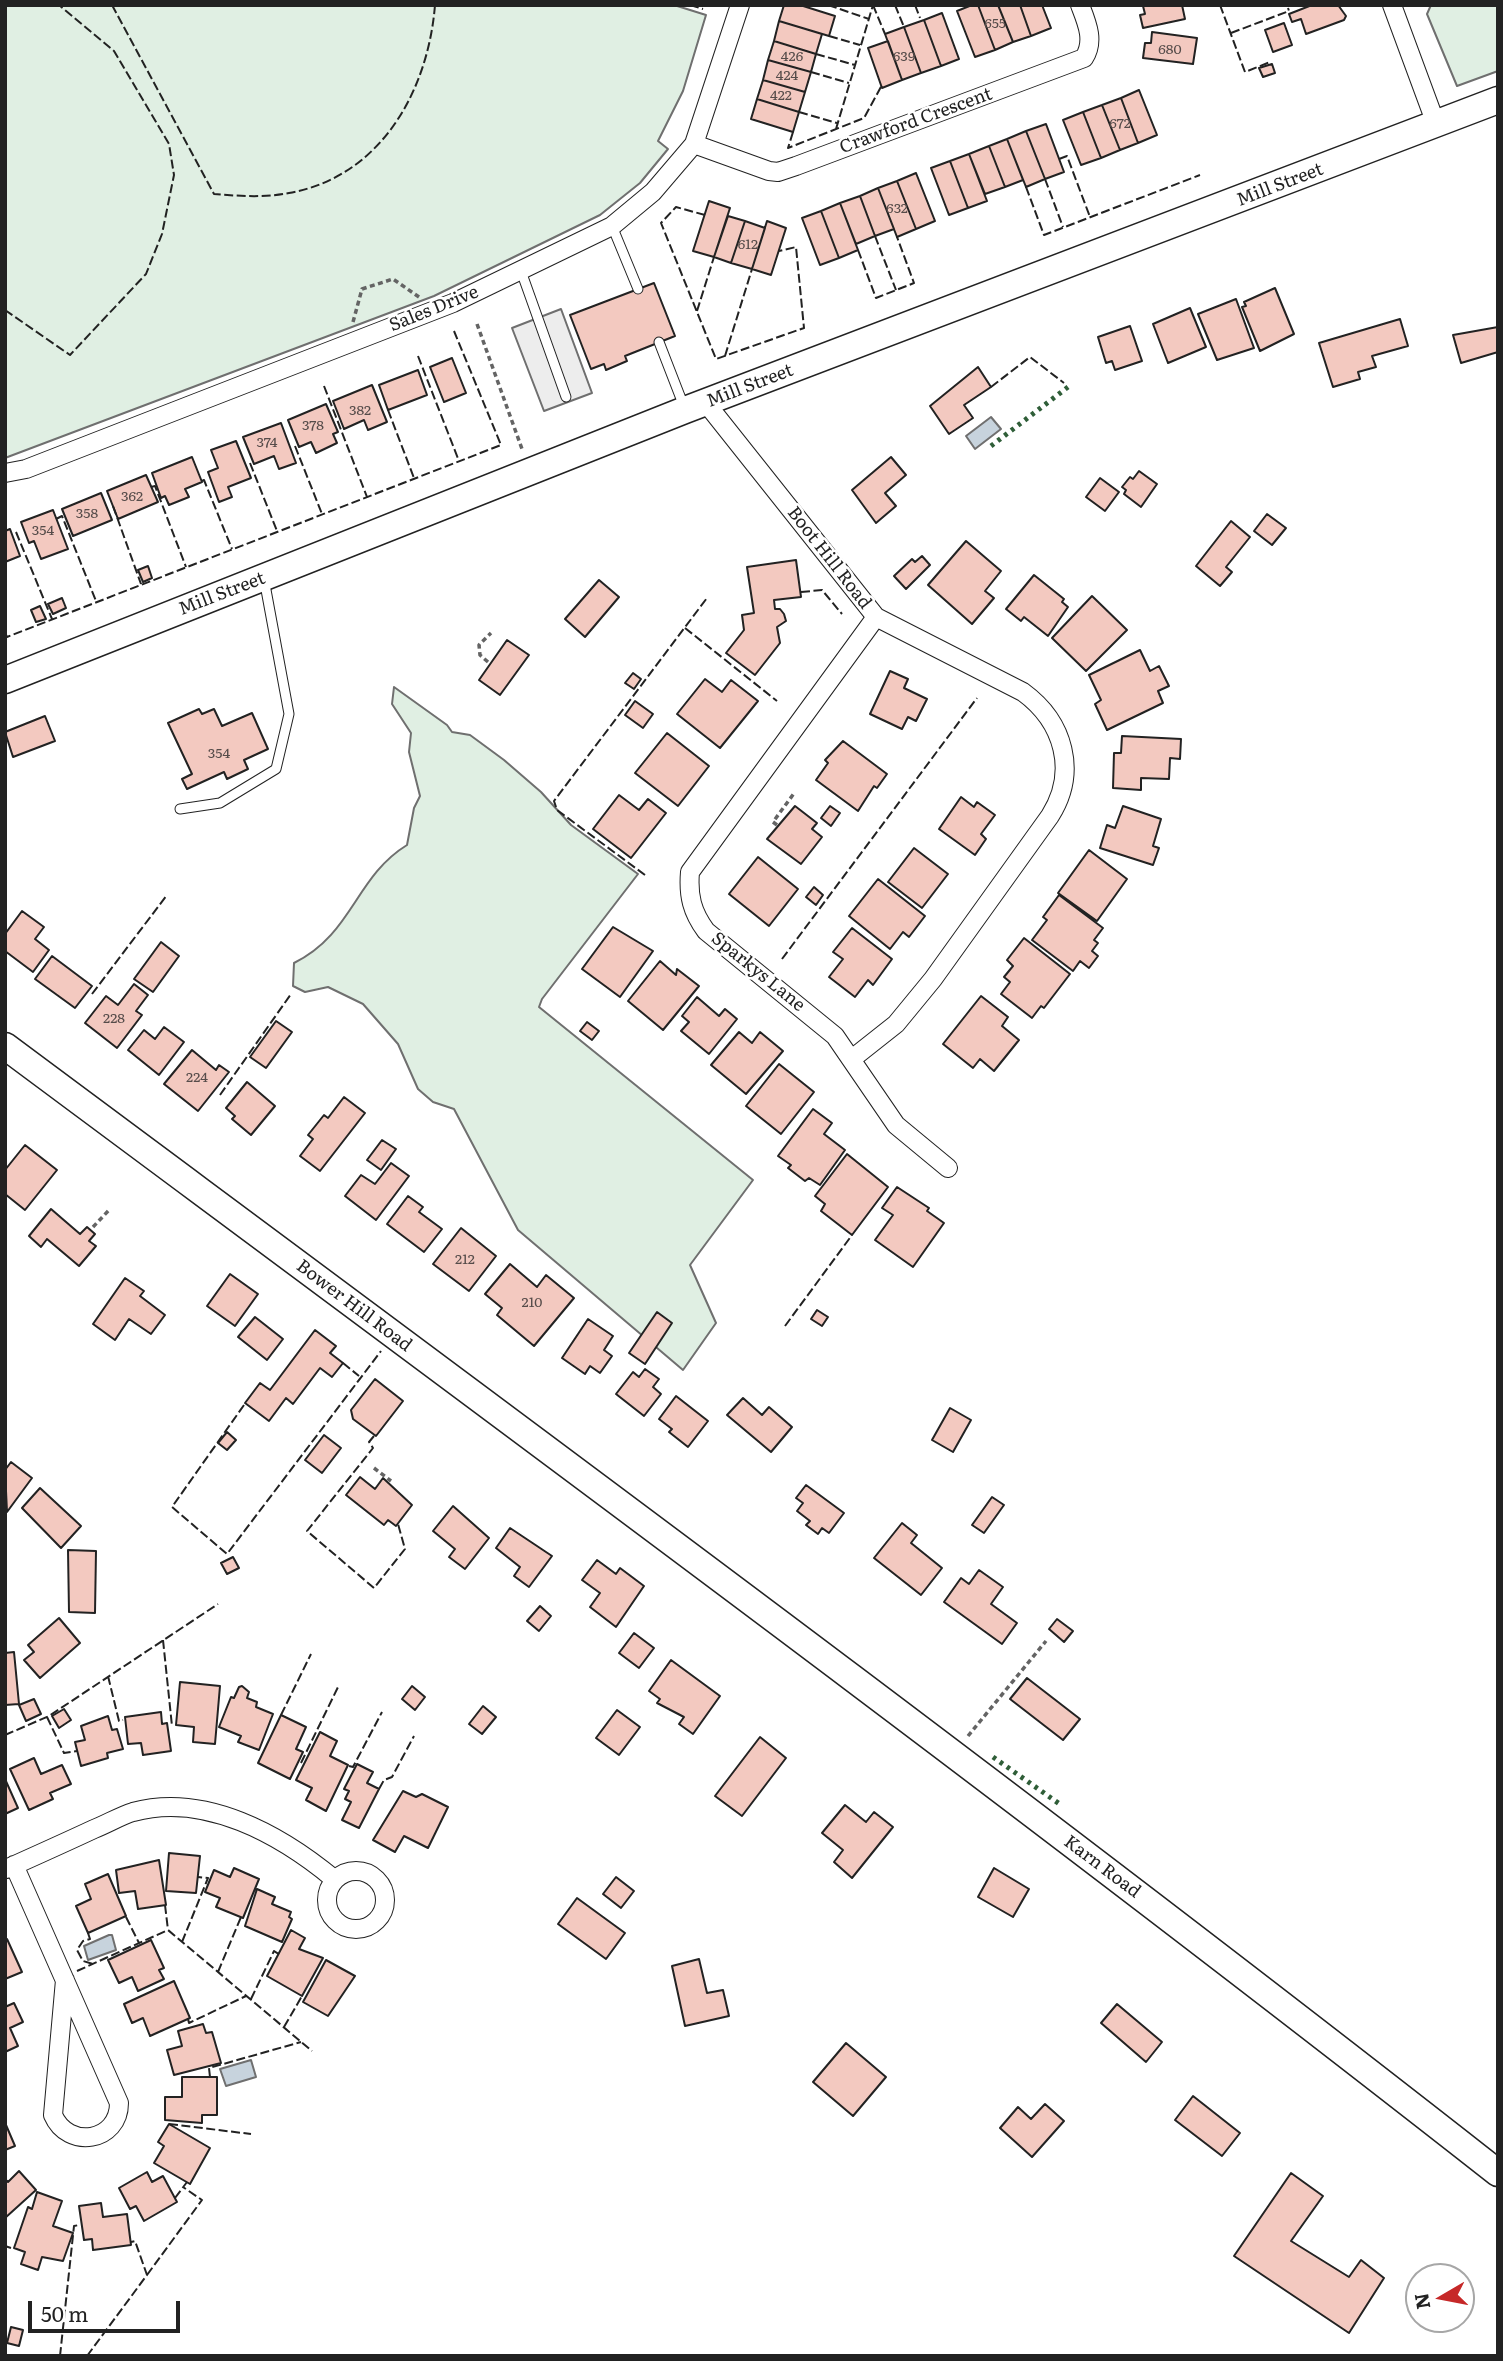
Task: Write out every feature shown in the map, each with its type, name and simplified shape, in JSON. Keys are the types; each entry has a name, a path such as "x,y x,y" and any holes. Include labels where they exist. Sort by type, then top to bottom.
{"street":[{"name":"Sales Drive","path":"5,473 26,469 437,309 612,226 653,192 694,144 740,5"},
{"name":"Crawford Crescent","path":"694,144 769,171 778,172 796,166 1084,58 1089,51 1091,36 1080,5"},
{"path":"1392,5 1436,124"},
{"name":"Mill Street","path":"5,680 696,406 1498,100"},
{"name":"Boot Hill Road","path":"696,406 876,617 1023,692 1040,704 1053,720 1066,756 1059,802 933,979 896,1024 853,1058"},
{"name":"Sparkys Lane","path":"876,617 690,872 688,888 696,918 706,931 814,1016 853,1058 897,1125 948,1168"},
{"name":"Bower Hill Road","path":"5,1046 702,1566"},
{"name":"Karn Road","path":"702,1566 1275,1998 1498,2173"},
{"path":"65,1980 53,2115 57,2125 72,2137 92,2138 109,2130 119,2113 119,2103 65,1980 10,1867 132,1812 162,1807 184,1807 208,1811 251,1827 302,1854 334,1879"}],"lane":[{"path":"612,226 638,289"},
{"path":"521,271 566,397"},
{"path":"659,342 696,406"},
{"path":"180,809 220,803 276,769 289,714 263,578"}],"path":[{"path":"347,344 362,289 393,279 437,309"},
{"path":"477,324 530,471"},
{"path":"488,662 480,655 479,645 491,633"},
{"path":"777,825 773,822 795,792"},
{"path":"93,1227 110,1209"},
{"path":"374,1468 391,1481"},
{"path":"953,1754 1046,1641"}],"green space":[{"path":"5,5 674,5 706,15 683,91 658,141 668,149 640,183 600,215 434,296 5,458"},
{"path":"1431,5 1498,5 1498,71 1457,86 1427,14"},
{"path":"394,687 447,725 452,732 470,735 504,760 541,792 571,825 638,874 542,999 539,1007 753,1180 690,1265 716,1323 683,1370 518,1230 454,1109 433,1102 418,1089 398,1044 363,1004 328,987 305,992 293,986 294,963 314,951 329,937 376,873 407,845 414,808 420,796 409,752 411,733 392,704"}],"shaded area":[{"path":"561,309 592,393 544,411 512,328"},
{"path":"991,417 1001,429 975,449 966,436"},
{"path":"112,1935 116,1950 88,1960 84,1946"},
{"path":"251,2060 256,2077 226,2086 220,2069"}],"building":[{"path":"784,5 800,5 835,16 829,36 779,21"},
{"path":"978,5 995,50 975,57 957,11"},
{"path":"978,5 998,5 1013,42 995,50"},
{"path":"998,5 1020,5 1031,36 1013,42"},
{"path":"1020,5 1042,5 1051,28 1031,36"},
{"path":"1182,5 1185,19 1143,28 1140,15 1145,14 1143,6"},
{"path":"1312,5 1338,5 1346,16 1344,20 1306,34 1301,19 1292,22 1289,14"},
{"path":"942,13 959,59 941,66 924,20"},
{"path":"924,20 941,66 921,73 904,27"},
{"path":"779,21 822,34 816,54 774,41"},
{"path":"1284,23 1292,45 1273,52 1265,30"},
{"path":"904,27 921,73 902,80 885,34"},
{"path":"1152,32 1197,38 1193,64 1143,58 1145,43 1151,43"},
{"path":"774,41 816,54 811,72 768,60"},
{"path":"888,41 902,80 882,88 868,48"},
{"path":"768,60 811,72 805,92 763,80"},
{"path":"1272,64 1275,73 1263,77 1259,68"},
{"path":"763,80 805,92 799,112 757,99"},
{"path":"1139,90 1157,135 1138,143 1121,98"},
{"path":"1121,98 1138,143 1120,150 1102,105"},
{"path":"757,99 799,112 793,132 751,119"},
{"path":"1102,105 1120,150 1101,158 1083,112"},
{"path":"1083,112 1101,158 1081,165 1063,120"},
{"path":"1046,124 1064,172 1045,179 1026,131"},
{"path":"1026,131 1045,179 1026,187 1007,139"},
{"path":"1007,139 1023,180 1005,187 989,146"},
{"path":"989,146 1005,187 985,194 969,154"},
{"path":"969,154 987,201 968,208 950,161"},
{"path":"950,161 968,208 949,215 931,168"},
{"path":"916,173 935,221 916,229 897,181"},
{"path":"897,181 916,229 897,237 878,188"},
{"path":"878,188 894,229 875,236 860,196"},
{"path":"860,196 875,236 856,244 840,203"},
{"path":"709,201 730,208 714,257 693,251"},
{"path":"840,203 858,250 839,258 821,211"},
{"path":"821,211 839,258 820,265 802,218"},
{"path":"728,216 745,221 731,263 714,257"},
{"path":"745,221 765,228 752,269 731,263"},
{"path":"767,221 786,228 771,275 752,269"},
{"path":"654,283 675,336 625,356 627,361 606,370 604,364 591,369 570,315"},
{"path":"1275,288 1294,334 1260,351 1242,307 1246,306 1244,302"},
{"path":"1236,299 1254,348 1217,360 1198,314"},
{"path":"1190,308 1206,347 1168,363 1153,324"},
{"path":"1400,319 1408,346 1372,356 1376,367 1358,372 1360,379 1333,387 1319,343"},
{"path":"1130,326 1142,361 1115,370 1112,361 1106,363 1098,337"},
{"path":"1498,327 1498,352 1461,363 1453,335"},
{"path":"452,358 466,393 444,402 430,367"},
{"path":"978,367 991,387 964,405 973,418 949,434 930,406"},
{"path":"418,370 427,395 388,410 379,385"},
{"path":"372,385 387,422 368,430 364,420 344,429 333,401"},
{"path":"326,404 338,432 333,434 337,443 316,453 311,442 299,447 288,420"},
{"path":"281,423 296,463 279,469 274,456 254,464 243,437"},
{"path":"236,441 251,478 228,487 232,497 219,502 208,472 218,468 211,450"},
{"path":"192,457 202,482 185,489 189,497 169,505 165,496 161,498 152,473"},
{"path":"891,457 906,475 885,493 896,506 876,523 852,490"},
{"path":"1139,471 1157,484 1141,507 1124,494 1126,490 1122,487"},
{"path":"146,475 158,502 118,519 107,491"},
{"path":"1100,478 1119,492 1105,511 1086,497"},
{"path":"101,493 112,520 73,536 62,509"},
{"path":"53,510 68,549 41,559 34,541 29,543 21,522"},
{"path":"1267,514 1286,528 1272,545 1254,531"},
{"path":"1231,521 1250,537 1226,567 1232,572 1220,586 1196,566"},
{"path":"10,529 20,556 5,562 5,531"},
{"path":"966,541 1001,571 985,591 994,598 972,624 928,585"},
{"path":"922,556 930,565 906,589 894,576 912,559 915,562"},
{"path":"796,560 801,597 774,600 775,609 780,609 786,621 777,627 780,643 755,675 726,653 744,630 742,615 754,613 747,567"},
{"path":"148,566 152,578 143,582 138,570"},
{"path":"1034,575 1064,599 1062,602 1068,607 1048,636 1024,617 1021,621 1006,609"},
{"path":"599,580 619,597 585,637 565,619"},
{"path":"1092,596 1127,630 1086,671 1052,638"},
{"path":"62,598 66,608 53,614 48,604"},
{"path":"40,606 46,619 36,622 31,610"},
{"path":"507,640 529,655 500,695 479,680"},
{"path":"1140,650 1150,671 1159,666 1169,686 1158,691 1163,703 1107,730 1095,704 1101,700 1089,675"},
{"path":"890,671 908,679 904,688 927,699 916,721 908,717 902,729 870,714"},
{"path":"633,673 641,679 634,689 625,683"},
{"path":"705,679 722,692 731,680 758,701 720,748 677,714"},
{"path":"635,701 653,714 643,728 625,715"},
{"path":"199,709 202,714 214,709 222,726 252,713 268,749 244,760 248,769 227,779 224,772 187,789 182,779 192,774 168,723"},
{"path":"45,716 55,741 13,757 5,732"},
{"path":"667,733 709,766 678,806 635,773"},
{"path":"1122,736 1181,739 1180,759 1170,758 1169,779 1141,778 1141,790 1113,788 1114,753 1121,753"},
{"path":"843,741 887,774 877,788 874,786 858,811 816,780 828,763 825,760"},
{"path":"619,795 639,810 648,799 666,813 631,858 593,829"},
{"path":"961,797 974,807 977,802 995,815 981,834 986,839 975,855 939,829"},
{"path":"795,806 817,823 812,829 822,837 801,864 767,839"},
{"path":"830,806 840,813 831,826 821,818"},
{"path":"1123,806 1161,819 1153,846 1159,848 1153,865 1100,848 1107,825 1115,828"},
{"path":"914,848 948,874 922,908 888,882"},
{"path":"1089,850 1127,879 1097,921 1058,893"},
{"path":"758,857 798,889 769,926 729,894"},
{"path":"878,879 925,916 909,937 903,932 890,949 849,916"},
{"path":"814,887 823,895 816,905 806,897"},
{"path":"1059,895 1103,928 1094,940 1098,943 1092,951 1098,956 1089,968 1080,961 1073,971 1032,940 1047,920 1043,917"},
{"path":"22,911 44,927 35,939 49,950 33,972 5,951 5,934"},
{"path":"613,927 653,951 620,997 582,969"},
{"path":"852,928 892,959 873,985 868,980 855,997 829,977 843,959 833,952"},
{"path":"1024,938 1070,974 1044,1008 1041,1006 1032,1018 1001,994 1010,982 1004,977 1013,966 1007,960"},
{"path":"161,942 179,956 153,992 134,979"},
{"path":"52,956 92,986 75,1008 35,979"},
{"path":"660,961 676,975 677,969 699,986 663,1030 628,1001"},
{"path":"134,984 148,995 136,1011 142,1015 117,1048 85,1023 106,996 118,1005"},
{"path":"981,996 1008,1017 1002,1026 1019,1040 994,1071 980,1059 973,1068 943,1044"},
{"path":"697,997 719,1016 725,1009 737,1019 709,1054 681,1031 689,1022 682,1016"},
{"path":"276,1021 292,1032 266,1068 250,1057"},
{"path":"587,1022 599,1031 592,1040 580,1031"},
{"path":"164,1027 184,1042 159,1075 128,1050 144,1030 155,1039"},
{"path":"739,1032 752,1043 760,1032 783,1051 746,1094 711,1065"},
{"path":"192,1050 216,1070 219,1065 229,1072 198,1111 164,1084"},
{"path":"779,1064 814,1092 781,1134 746,1106"},
{"path":"247,1082 275,1106 251,1135 232,1119 235,1116 226,1108"},
{"path":"344,1097 365,1113 320,1171 300,1156 313,1139 308,1135 324,1115 328,1118"},
{"path":"813,1109 832,1123 824,1134 845,1150 820,1185 809,1178 805,1181 788,1168 791,1165 778,1156"},
{"path":"382,1140 396,1149 381,1170 367,1160"},
{"path":"25,1145 57,1170 25,1210 5,1194 5,1170"},
{"path":"847,1154 888,1187 852,1235 821,1211 825,1204 815,1196"},
{"path":"391,1163 409,1176 376,1220 345,1196 361,1175 375,1184"},
{"path":"897,1187 929,1208 927,1211 944,1223 913,1267 875,1240 893,1215 882,1208"},
{"path":"408,1196 423,1207 419,1212 442,1229 424,1252 387,1224"},
{"path":"51,1209 80,1234 87,1227 95,1234 89,1241 96,1246 79,1266 47,1239 41,1247 29,1236"},
{"path":"461,1228 496,1256 469,1291 433,1264"},
{"path":"510,1264 537,1287 546,1275 574,1298 534,1346 497,1315 502,1308 485,1294"},
{"path":"230,1274 258,1294 235,1326 207,1306"},
{"path":"125,1278 144,1291 140,1296 165,1315 151,1334 129,1319 115,1340 93,1324"},
{"path":"817,1310 828,1317 822,1326 811,1319"},
{"path":"657,1312 672,1323 645,1364 629,1353"},
{"path":"255,1317 283,1339 267,1360 238,1337"},
{"path":"588,1319 613,1336 604,1350 612,1356 600,1373 590,1366 585,1374 562,1358"},
{"path":"315,1330 336,1346 330,1353 343,1363 332,1377 320,1368 293,1404 286,1398 269,1421 245,1403 260,1383 270,1390"},
{"path":"645,1369 659,1379 653,1387 661,1394 644,1416 616,1394 633,1372 639,1377"},
{"path":"375,1379 403,1401 376,1436 353,1419 351,1410"},
{"path":"676,1396 708,1421 688,1447 669,1432 672,1429 659,1419"},
{"path":"743,1398 762,1415 769,1407 792,1427 771,1452 727,1415"},
{"path":"950,1408 971,1420 953,1452 932,1440"},
{"path":"227,1432 236,1440 227,1450 218,1443"},
{"path":"324,1435 341,1448 322,1473 305,1460"},
{"path":"11,1462 32,1478 7,1512 5,1470"},
{"path":"360,1477 375,1489 383,1478 412,1505 396,1526 388,1520 384,1525 346,1495"},
{"path":"806,1485 844,1513 829,1533 822,1528 818,1534 806,1525 810,1521 797,1511 803,1503 796,1498"},
{"path":"40,1488 81,1526 61,1548 22,1508"},
{"path":"992,1497 1004,1505 984,1533 972,1525"},
{"path":"453,1506 489,1538 465,1569 449,1557 455,1549 433,1531"},
{"path":"902,1523 917,1535 911,1543 942,1568 921,1595 874,1558"},
{"path":"510,1528 552,1556 529,1587 514,1576 520,1567 496,1548"},
{"path":"68,1550 96,1551 95,1613 69,1612"},
{"path":"233,1557 239,1568 227,1574 221,1563"},
{"path":"597,1560 616,1574 620,1568 644,1586 616,1627 590,1607 600,1593 582,1580"},
{"path":"979,1570 1003,1587 991,1604 1017,1623 1002,1644 944,1602 961,1578 969,1584"},
{"path":"540,1606 551,1616 539,1631 527,1621"},
{"path":"59,1618 80,1643 40,1678 24,1660 34,1652 28,1645"},
{"path":"1057,1619 1073,1631 1064,1642 1049,1629"},
{"path":"634,1633 654,1648 639,1668 619,1653"},
{"path":"14,1652 19,1704 5,1705 5,1653"},
{"path":"671,1660 720,1696 693,1734 679,1724 684,1717 657,1703 660,1699 649,1691"},
{"path":"1027,1678 1080,1719 1063,1740 1010,1699"},
{"path":"180,1682 220,1686 215,1744 193,1742 194,1727 176,1725"},
{"path":"242,1686 249,1692 247,1698 257,1702 256,1707 273,1714 259,1750 238,1742 241,1736 219,1727 231,1697 234,1698"},
{"path":"412,1686 425,1697 415,1710 402,1699"},
{"path":"34,1699 41,1714 26,1721 19,1705"},
{"path":"483,1706 496,1717 482,1734 469,1724"},
{"path":"64,1709 71,1720 59,1728 52,1716"},
{"path":"617,1710 640,1727 619,1755 596,1738"},
{"path":"161,1712 162,1724 167,1723 171,1751 143,1755 141,1743 128,1744 125,1717"},
{"path":"281,1715 306,1727 296,1749 303,1752 290,1779 258,1763"},
{"path":"108,1716 112,1730 117,1729 123,1749 107,1753 108,1758 81,1766 75,1742 85,1740 81,1726"},
{"path":"320,1732 337,1741 330,1756 348,1765 326,1811 306,1800 312,1788 296,1780"},
{"path":"760,1737 786,1758 742,1816 715,1796"},
{"path":"34,1758 41,1774 62,1765 71,1784 50,1793 53,1799 29,1810 10,1769"},
{"path":"357,1764 373,1772 367,1783 379,1789 359,1828 342,1820 351,1802 345,1799 349,1791 344,1789"},
{"path":"5,1779 18,1808 5,1814"},
{"path":"403,1791 416,1797 422,1794 448,1807 428,1848 404,1836 395,1852 373,1840"},
{"path":"845,1805 866,1822 874,1812 893,1827 852,1878 834,1862 843,1850 822,1833"},
{"path":"169,1853 200,1856 196,1893 166,1891"},
{"path":"159,1860 166,1905 138,1909 135,1891 119,1893 116,1870"},
{"path":"234,1868 259,1879 243,1918 216,1907 220,1898 205,1892 214,1870 230,1877"},
{"path":"994,1868 1029,1889 1013,1917 978,1897"},
{"path":"108,1874 126,1916 88,1933 76,1906 91,1899 85,1884"},
{"path":"616,1877 634,1891 621,1908 603,1894"},
{"path":"257,1889 275,1897 272,1904 291,1912 289,1917 292,1919 282,1942 245,1926"},
{"path":"577,1898 625,1933 606,1959 558,1924"},
{"path":"291,1930 305,1938 299,1949 323,1958 302,1996 267,1976"},
{"path":"7,1939 22,1972 5,1979 5,1940"},
{"path":"151,1940 164,1968 159,1970 164,1979 138,1991 132,1977 119,1983 108,1960"},
{"path":"699,1959 707,1993 723,1990 729,2016 685,2026 672,1966"},
{"path":"326,1960 355,1976 328,2016 303,2002"},
{"path":"174,1981 190,2018 150,2036 143,2018 132,2023 124,2004"},
{"path":"14,2003 23,2022 10,2028 18,2046 5,2052 5,2007"},
{"path":"1117,2004 1162,2042 1146,2062 1101,2023"},
{"path":"203,2024 206,2033 212,2032 221,2063 174,2075 167,2050 182,2046 178,2031"},
{"path":"846,2043 886,2077 853,2116 813,2082"},
{"path":"182,2077 217,2077 217,2115 202,2115 202,2123 165,2120 165,2097 182,2097"},
{"path":"1193,2096 1240,2133 1222,2156 1175,2120"},
{"path":"1045,2104 1064,2121 1032,2157 1000,2128 1018,2107 1031,2119"},
{"path":"169,2124 210,2148 190,2184 154,2163 164,2146 158,2142"},
{"path":"5,2125 15,2146 5,2150"},
{"path":"19,2171 36,2190 5,2218 5,2179 8,2182"},
{"path":"147,2172 152,2182 163,2176 177,2202 144,2221 136,2206 130,2209 119,2188"},
{"path":"1291,2173 1323,2196 1291,2241 1349,2277 1361,2260 1384,2278 1349,2333 1234,2256"},
{"path":"37,2192 62,2201 53,2226 73,2233 63,2261 42,2257 38,2270 21,2264 25,2252 14,2248 28,2207 32,2209"},
{"path":"101,2203 103,2217 127,2214 131,2245 93,2250 92,2239 84,2240 79,2206"},
{"path":"11,2327 23,2330 19,2346 7,2343"}],"hedge":[{"path":"991,446 1068,387"},
{"path":"993,1757 1061,1805"}],"fence":[{"path":"5,310 70,355 146,274 162,234 174,175 169,144 114,51 59,5"},
{"path":"112,5 214,194 252,196 289,193 321,184 349,169 373,149 394,126 410,98 422,69 435,5"},
{"path":"690,5 703,9"},
{"path":"828,5 869,19"},
{"path":"873,5 885,34"},
{"path":"836,129 873,5"},
{"path":"895,5 904,27"},
{"path":"915,5 920,18"},
{"path":"1220,5 1245,72 1270,62"},
{"path":"1231,33 1289,11 1288,8"},
{"path":"829,36 860,45"},
{"path":"816,54 855,65"},
{"path":"811,72 849,83"},
{"path":"793,132 788,148 864,118 882,85"},
{"path":"799,112 837,123"},
{"path":"1059,159 1067,156 1090,217"},
{"path":"1026,187 1044,235 1200,175"},
{"path":"1045,179 1063,227"},
{"path":"705,215 676,207 661,223 716,359 804,328 796,247 779,251"},
{"path":"875,236 896,290"},
{"path":"858,250 876,298 914,283 897,237"},
{"path":"697,311 714,257"},
{"path":"725,356 752,269"},
{"path":"5,632 7,637 501,445 454,331"},
{"path":"418,356 459,461"},
{"path":"991,387 1030,357 1064,383"},
{"path":"324,386 367,497"},
{"path":"388,410 414,478"},
{"path":"295,446 322,514"},
{"path":"250,463 277,531"},
{"path":"202,481 204,480 232,549"},
{"path":"151,487 155,486 186,567"},
{"path":"113,506 141,584"},
{"path":"56,519 62,516 96,601"},
{"path":"16,532 52,619"},
{"path":"801,592 822,590 842,614"},
{"path":"645,875 557,810 554,801 707,598"},
{"path":"685,628 777,701"},
{"path":"782,959 977,698"},
{"path":"92,994 167,895"},
{"path":"220,1095 291,994"},
{"path":"785,1326 852,1235"},
{"path":"244,1405 172,1507 227,1554 381,1351"},
{"path":"343,1363 359,1376"},
{"path":"374,1436 369,1442 373,1448 307,1531 374,1588 405,1549 398,1524"},
{"path":"5,1735 49,1716 218,1604"},
{"path":"163,1640 172,1726"},
{"path":"281,1715 311,1654"},
{"path":"108,1676 119,1721 123,1720"},
{"path":"301,1763 339,1685"},
{"path":"349,1766 353,1767 382,1712"},
{"path":"47,1717 64,1753 77,1751"},
{"path":"379,1789 384,1780 392,1777 414,1736"},
{"path":"182,1942 208,1878 198,1877"},
{"path":"165,1905 168,1930"},
{"path":"126,1917 139,1943"},
{"path":"218,1972 241,1917"},
{"path":"77,1971 168,1930 312,2051"},
{"path":"88,1933 90,1939 83,1941 77,1950 83,1961 93,1964"},
{"path":"251,1999 274,1951 280,1955"},
{"path":"188,2019 189,2023 246,1996"},
{"path":"284,2027 302,1996"},
{"path":"210,2077 209,2068 301,2042"},
{"path":"169,2124 251,2134"},
{"path":"175,2198 187,2182"},
{"path":"147,2275 202,2200 183,2187"},
{"path":"60,2356 74,2226 79,2225"},
{"path":"87,2356 147,2275 135,2241 131,2242"},
{"path":"5,2246 11,2248"}]}
